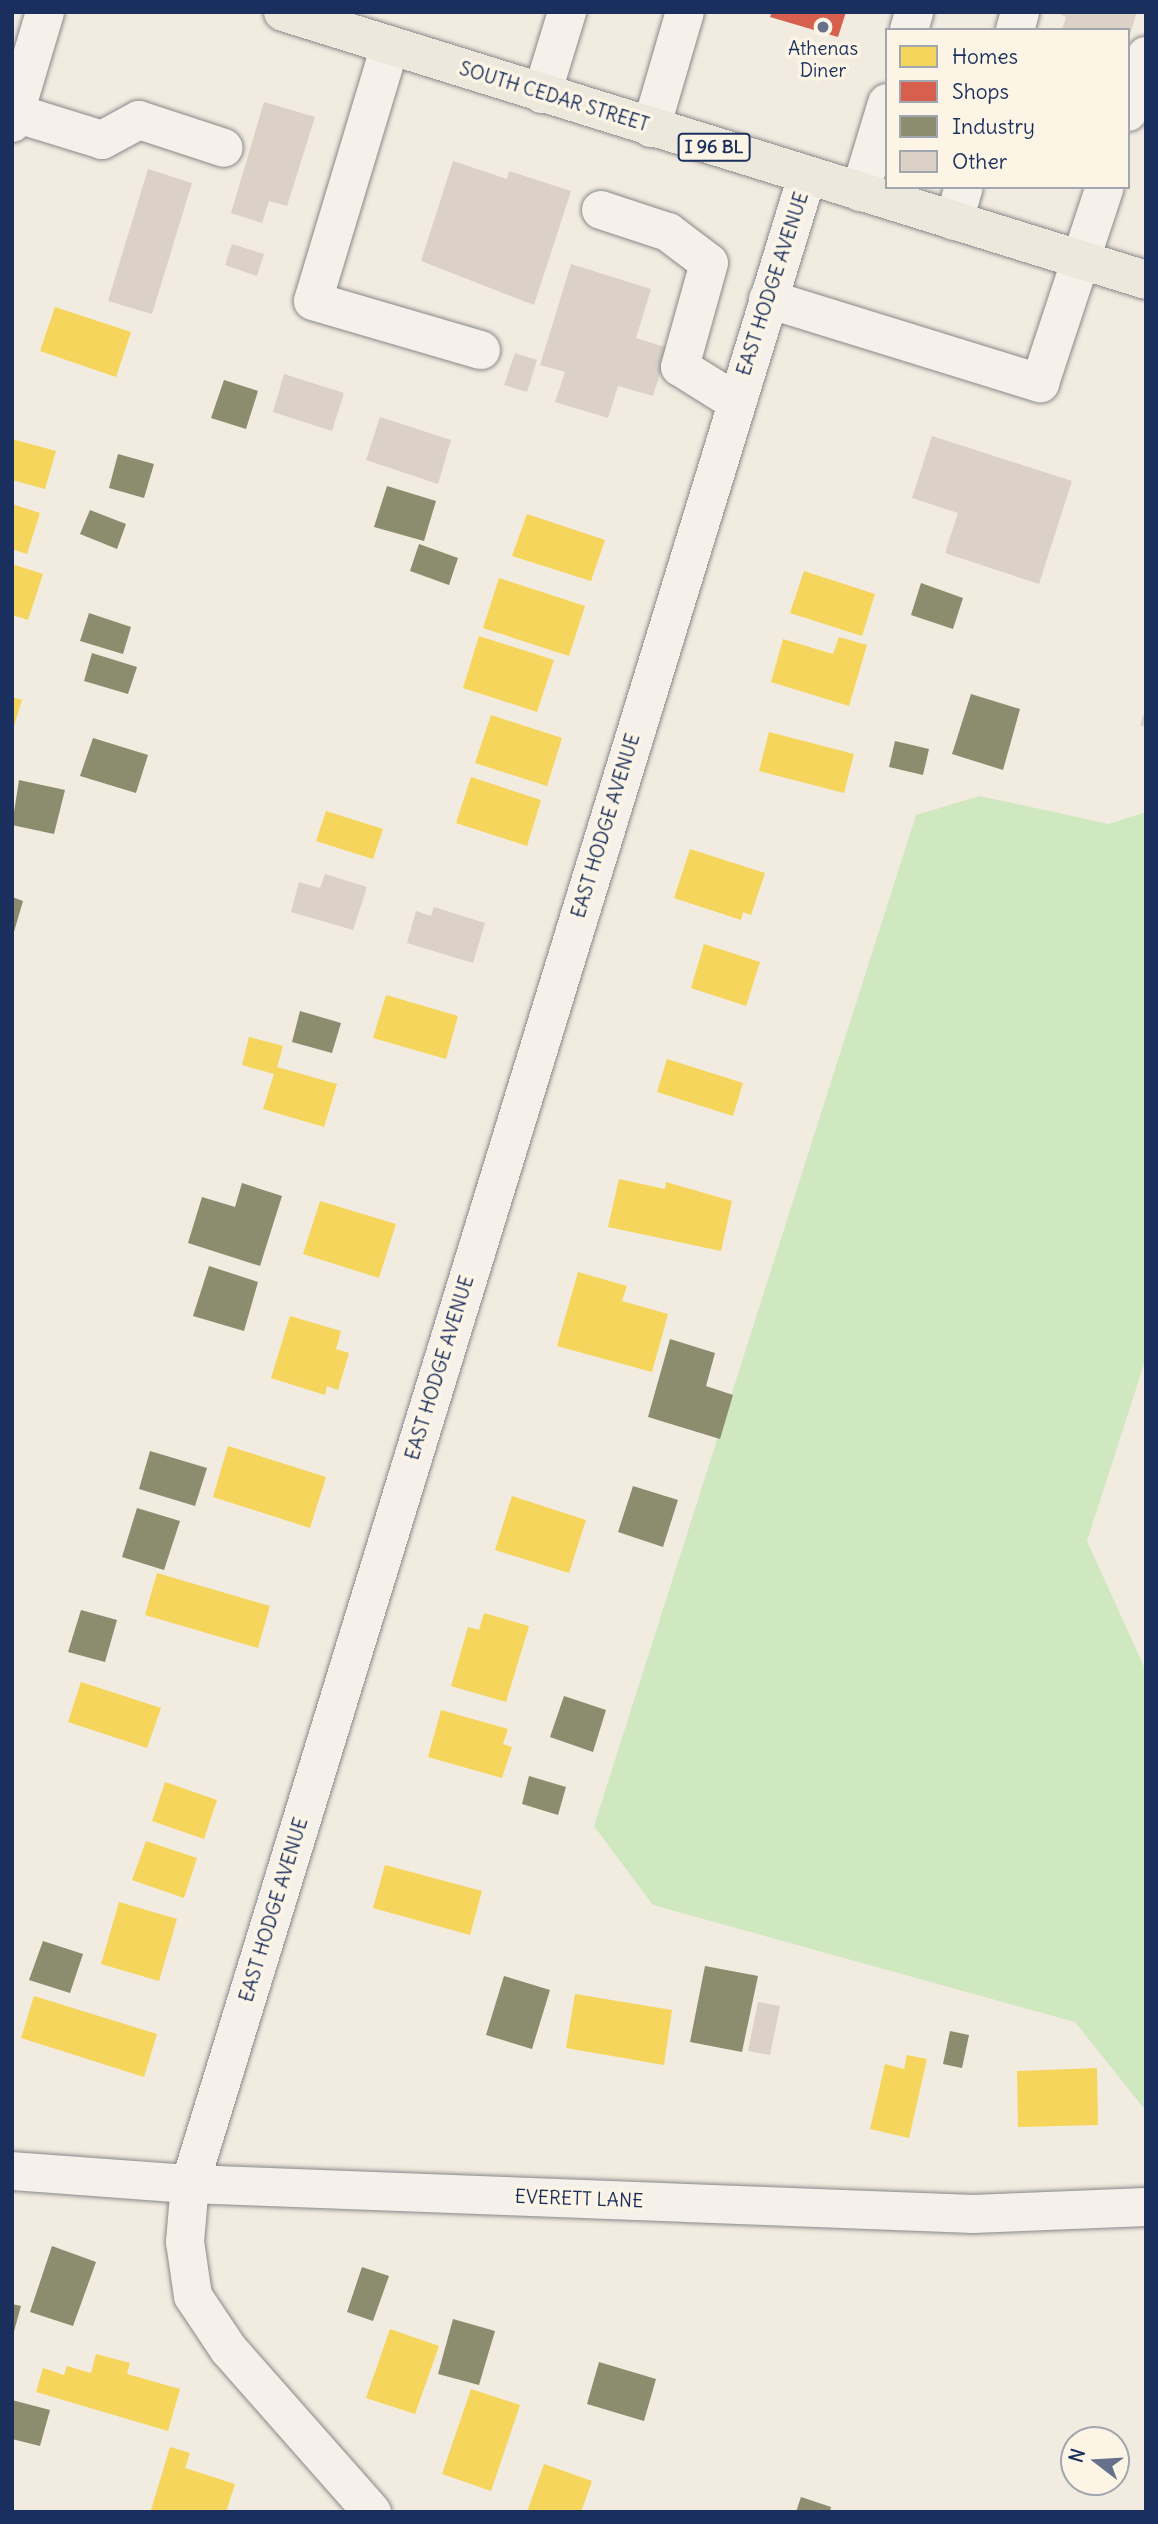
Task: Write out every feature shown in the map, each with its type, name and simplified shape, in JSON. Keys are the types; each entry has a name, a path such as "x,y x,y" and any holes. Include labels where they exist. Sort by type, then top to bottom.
{"main road":[{"name":"SOUTH CEDAR STREET","path":"283,12 860,192 959,204 1082,260 1146,280"}],"street":[{"path":"45,12 14,118 102,140 139,120 224,148"},
{"path":"542,94 567,12"},
{"path":"651,128 685,12"},
{"path":"390,46 313,301 481,349"},
{"path":"1130,106 1146,56"},
{"path":"860,192 885,110"},
{"name":"EAST HODGE AVENUE","path":"372,2512 229,2350 193,2296 185,2242 190,2183 807,176"},
{"path":"768,299 1040,383 1104,189"},
{"path":"601,210 668,232 709,262 680,367 736,402"},
{"name":"EVERETT LANE","path":"12,2171 190,2183 973,2214 1146,2207"}],"green space":[{"path":"980,796 1109,824 1146,812 1146,1358 1087,1541 1146,1671 1146,2111 1075,2022 653,1905 594,1826 916,815"}],"building: Homes":[{"path":"55,307 131,332 116,377 40,351"},
{"path":"12,439 56,451 45,489 12,480"},
{"path":"12,504 40,513 27,554 12,549"},
{"path":"527,514 605,540 591,581 512,556"},
{"path":"12,564 43,574 28,620 12,615"},
{"path":"804,571 875,594 862,636 790,613"},
{"path":"499,578 585,606 569,656 483,628"},
{"path":"479,636 554,660 537,712 463,688"},
{"path":"839,637 867,645 849,706 771,682 783,639 833,654"},
{"path":"12,697 22,700 13,729 12,729"},
{"path":"491,715 562,738 547,786 475,763"},
{"path":"769,732 854,754 844,793 759,771"},
{"path":"471,777 541,800 527,846 456,823"},
{"path":"326,811 383,829 373,859 316,841"},
{"path":"690,849 765,873 751,915 743,912 741,920 674,898"},
{"path":"704,944 760,962 746,1006 691,988"},
{"path":"386,995 458,1016 446,1059 373,1038"},
{"path":"249,1037 283,1046 277,1067 337,1084 324,1127 263,1109 274,1074 242,1065"},
{"path":"667,1059 743,1083 733,1116 657,1092"},
{"path":"619,1179 665,1189 666,1182 732,1201 721,1251 608,1227"},
{"path":"320,1201 396,1224 379,1278 303,1254"},
{"path":"578,1272 627,1286 622,1301 668,1314 652,1372 557,1346"},
{"path":"290,1316 341,1331 336,1349 349,1353 338,1390 327,1386 325,1395 271,1378"},
{"path":"228,1446 326,1477 310,1528 213,1497"},
{"path":"512,1496 586,1520 569,1573 495,1550"},
{"path":"157,1573 270,1606 258,1648 145,1615"},
{"path":"484,1613 529,1626 506,1702 451,1686 468,1627 479,1630"},
{"path":"81,1682 161,1708 147,1748 68,1722"},
{"path":"441,1710 508,1729 503,1744 512,1747 502,1778 428,1757"},
{"path":"165,1782 217,1800 204,1839 152,1821"},
{"path":"146,1841 197,1858 184,1898 132,1880"},
{"path":"385,1865 482,1891 470,1935 373,1908"},
{"path":"119,1902 177,1919 159,1981 101,1964"},
{"path":"575,1994 672,2010 664,2065 566,2048"},
{"path":"34,1996 157,2034 144,2077 21,2038"},
{"path":"907,2055 927,2059 909,2138 870,2129 885,2064 904,2069"},
{"path":"1097,2068 1098,2125 1018,2127 1017,2071"},
{"path":"390,2329 439,2346 415,2414 366,2398"},
{"path":"96,2354 130,2363 127,2374 180,2389 168,2431 36,2392 43,2368 64,2375 67,2366 91,2373"},
{"path":"471,2389 520,2405 491,2491 442,2474"},
{"path":"170,2447 190,2453 185,2468 235,2484 226,2512 151,2510"},
{"path":"544,2464 592,2481 581,2512 527,2512"}],"building: Shops":[{"name":"Athenas Diner","path":"772,12 846,12 838,37 770,17"}],"building: Industry":[{"path":"224,380 258,391 246,429 211,418"},
{"path":"118,454 154,464 144,498 109,488"},
{"path":"387,486 436,501 424,541 374,527"},
{"path":"90,510 126,524 117,549 80,534"},
{"path":"419,544 458,558 449,585 410,571"},
{"path":"921,583 963,598 953,629 911,615"},
{"path":"89,613 131,627 123,654 80,641"},
{"path":"92,653 137,667 128,694 84,681"},
{"path":"971,694 1020,709 1003,770 952,754"},
{"path":"93,738 148,755 136,793 80,776"},
{"path":"895,741 929,749 923,775 889,767"},
{"path":"19,780 65,790 54,834 12,825"},
{"path":"12,897 23,901 13,935 12,935"},
{"path":"300,1011 341,1023 332,1053 292,1042"},
{"path":"242,1183 282,1196 260,1266 188,1243 202,1197 235,1207"},
{"path":"209,1266 258,1282 244,1331 193,1316"},
{"path":"670,1339 715,1353 706,1386 733,1395 720,1439 648,1417"},
{"path":"150,1451 207,1468 195,1506 139,1489"},
{"path":"633,1486 678,1500 663,1547 618,1532"},
{"path":"137,1508 180,1521 164,1570 122,1557"},
{"path":"81,1610 117,1620 105,1662 68,1652"},
{"path":"564,1696 606,1710 593,1752 550,1737"},
{"path":"529,1776 566,1787 558,1815 522,1804"},
{"path":"43,1941 83,1954 70,1993 29,1980"},
{"path":"705,1966 758,1976 742,2052 690,2042"},
{"path":"504,1976 550,1990 532,2049 486,2035"},
{"path":"950,2031 969,2035 962,2068 943,2064"},
{"path":"52,2246 96,2262 73,2326 30,2312"},
{"path":"362,2267 389,2276 373,2321 347,2312"},
{"path":"12,2304 21,2306 13,2335 12,2335"},
{"path":"453,2319 495,2331 479,2385 438,2374"},
{"path":"599,2362 656,2379 644,2421 587,2404"},
{"path":"12,2400 50,2410 40,2446 12,2439"},
{"path":"801,2497 831,2507 830,2512 796,2512"}],"building: Other":[{"path":"1055,12 1137,12 1130,34 1130,28 1063,28 1066,17"},
{"path":"264,102 315,117 287,206 269,201 262,223 231,213"},
{"path":"453,161 507,179 509,171 571,191 534,305 421,261"},
{"path":"148,169 192,183 152,314 108,301"},
{"path":"232,244 264,254 257,276 225,265"},
{"path":"571,264 651,289 636,338 668,348 653,396 618,386 608,418 555,402 565,372 540,365"},
{"path":"515,353 537,360 527,392 504,385"},
{"path":"284,374 344,393 332,431 273,412"},
{"path":"380,417 451,440 438,484 366,460"},
{"path":"932,436 1072,481 1039,584 945,553 958,513 912,498"},
{"path":"1146,710 1146,727 1140,725"},
{"path":"325,874 367,887 353,930 291,912 299,882 320,888"},
{"path":"434,907 485,923 473,963 407,943 416,911 431,916"},
{"path":"758,2002 780,2006 770,2055 748,2051"}],"place":[{"name":"Athenas Diner","path":"823,27"}]}
